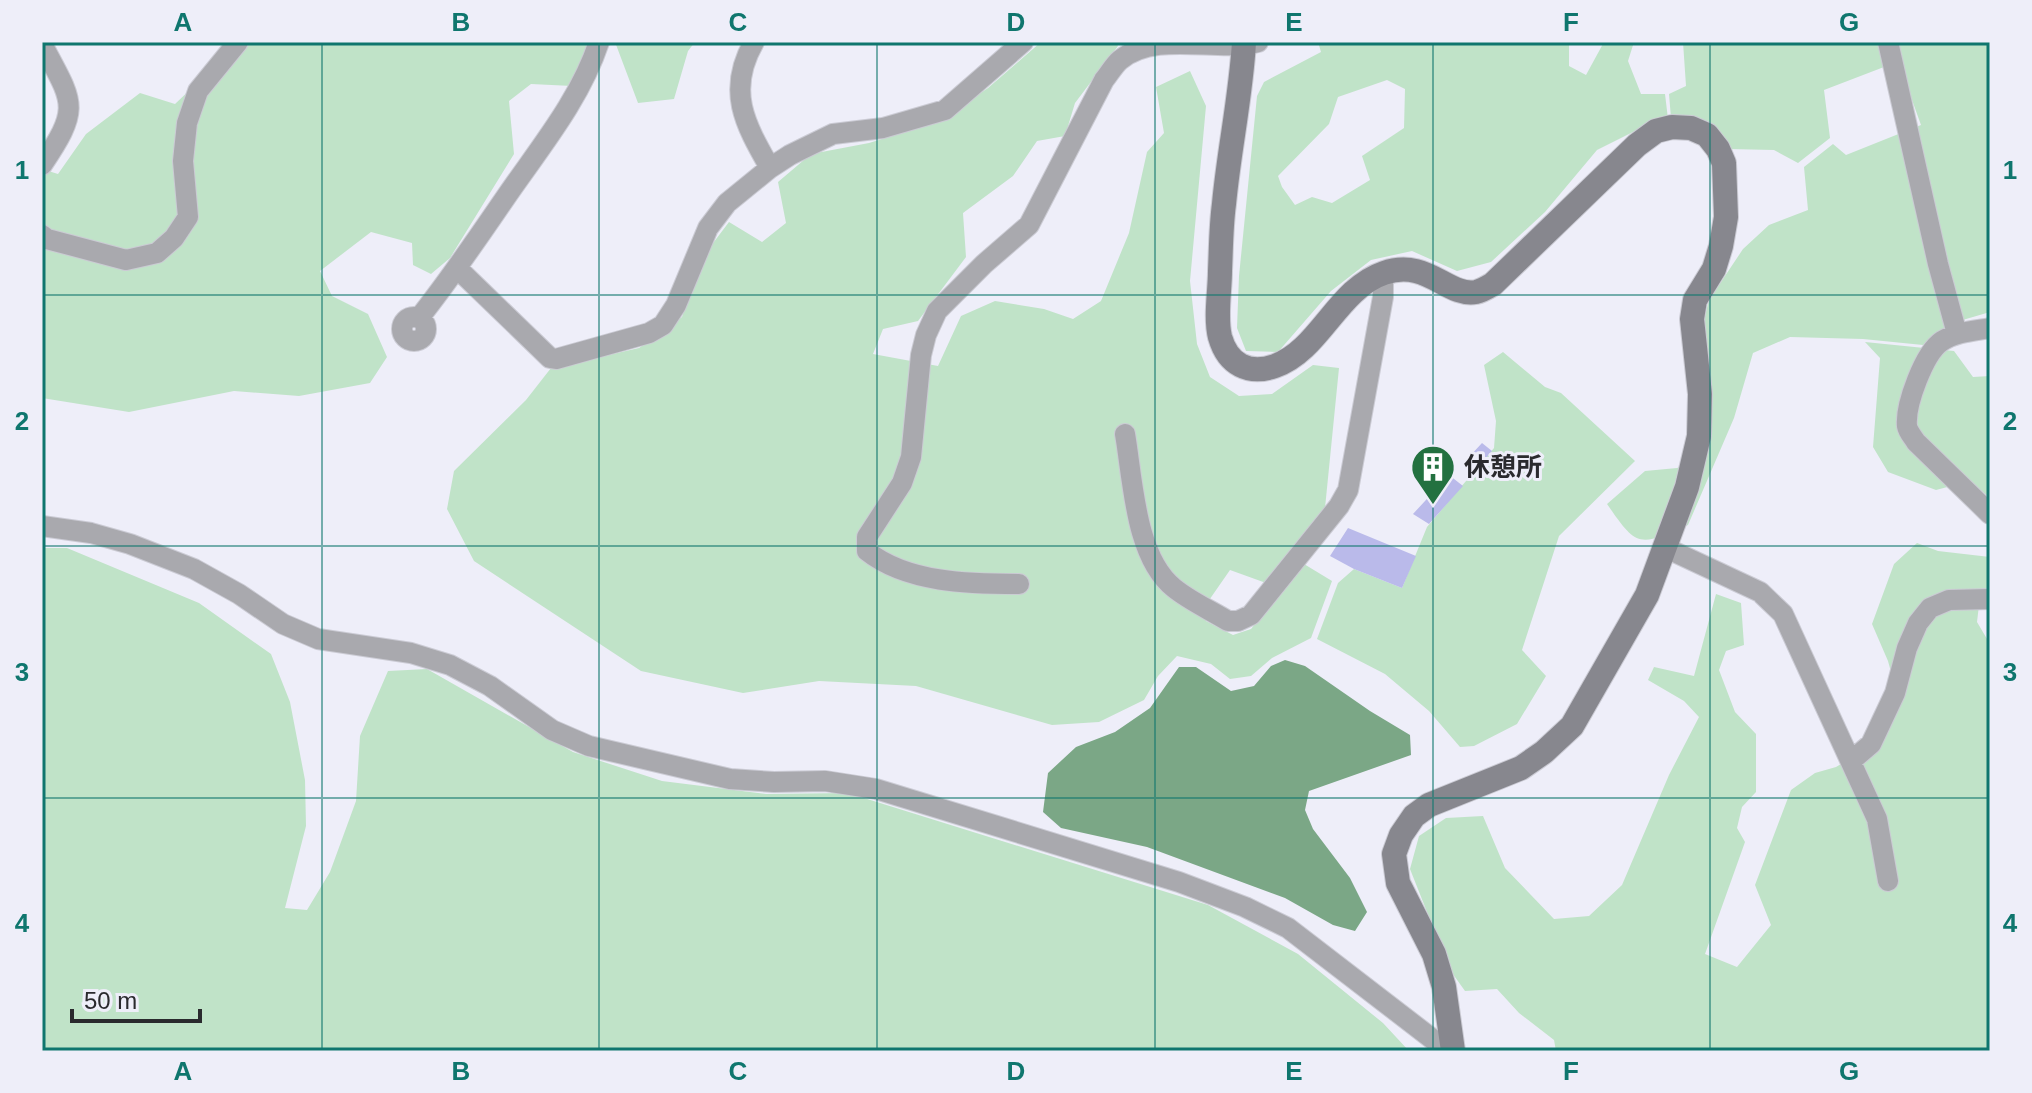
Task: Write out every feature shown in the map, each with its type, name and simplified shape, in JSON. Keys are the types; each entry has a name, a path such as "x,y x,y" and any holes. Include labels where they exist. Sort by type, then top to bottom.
{"street":[{"path":"42,235 47,239 126,260 157,253 174,238 188,217 183,161 187,123 198,91 238,42"},
{"path":"419,318 458,269 570,106 599,42"},
{"path":"754,42 739,84 741,109 749,132 770,168"},
{"path":"458,269 550,358 556,359 649,333 663,325 676,305 708,228 727,203 770,168 833,134 883,128 945,110 1023,42"},
{"path":"1888,42 1957,334"},
{"path":"1019,584 973,584 907,571 880,561 867,551 867,537 902,483 911,457 921,355 937,311 1029,225 1104,80 1121,59 1144,47 1249,43 1223,207 1219,336 1228,356 1240,367 1259,371 1294,356 1356,288 1383,273 1403,269 1427,273 1459,290 1476,292 1493,284 1637,145 1656,131 1672,127 1691,128 1707,135 1724,163 1726,217 1714,269 1695,300 1692,319 1700,394 1699,436 1687,487 1647,595 1572,726 1521,768 1429,805 1414,816 1401,835 1394,854 1398,883 1434,954 1444,987 1450,1051"},
{"path":"42,44 66,89 70,113 64,132 42,165"},
{"path":"1125,434 1143,539 1152,561 1172,587 1228,621 1238,621 1251,615 1339,506 1348,490 1383,297 1383,273"},
{"path":"1990,328 1957,334 1940,342 1926,357 1908,413 1907,430 1990,514"},
{"path":"42,526 91,533 130,544 194,569 283,624 318,639 411,653 450,665 490,686 552,730 589,746 730,779 825,781 876,789 990,822 1205,892 1288,928 1450,1051"},
{"path":"1666,548 1760,592 1783,614 1877,819 1888,881"},
{"path":"1851,761 1871,744 1895,693 1907,648 1918,623 1930,608 1949,600 1990,599"}],"shaded area":[{"path":"228,42 593,42 572,86 531,84 509,101 514,154 450,258 431,274 413,265 412,243 371,232 320,271 332,296 368,314 387,357 370,383 299,396 234,391 129,412 42,398 42,169 58,174 86,134 140,93 175,104 196,84"},
{"path":"615,42 695,42 688,51 674,99 638,103"},
{"path":"1041,42 1116,42 1118,46 1075,103 1065,136 1037,141 1013,176 963,213 966,257 918,321 883,329 873,354 938,366 961,316 995,301 1044,309 1073,319 1101,301 1129,233 1147,152 1164,133 1156,87 1190,71 1206,106 1190,281 1197,344 1210,377 1239,396 1272,394 1313,365 1339,368 1325,508 1266,583 1230,570 1205,606 1206,621 1233,635 1251,629 1304,564 1332,581 1311,638 1272,658 1251,676 1230,679 1211,664 1177,656 1158,676 1144,700 1099,722 1052,725 916,686 819,681 743,693 641,671 474,561 447,509 454,471 526,400 551,368 639,348 682,317 701,259 729,222 762,242 786,223 778,182 811,154 869,143 937,122 988,88"},
{"path":"1318,42 1569,42 1569,66 1586,75 1604,42 1634,42 1628,61 1641,94 1665,94 1668,119 1641,128 1597,150 1545,212 1491,262 1457,271 1412,251 1371,260 1331,291 1278,352 1246,351 1237,328 1239,276 1257,96 1264,82 1321,52","holes":["1387,80 1405,89 1404,128 1362,156 1370,180 1332,203 1312,197 1295,205 1278,176 1329,124 1338,97"]},
{"path":"1683,42 1878,42 1884,67 1824,90 1830,138 1798,163 1774,150 1728,149 1671,118 1669,94 1686,86"},
{"path":"1894,42 1990,42 1990,312 1949,324 1923,345 1790,337 1753,353 1734,418 1688,525 1649,539 1633,536 1607,504 1645,471 1677,468 1700,459 1701,332 1709,300 1743,249 1769,225 1808,210 1804,167 1833,144 1846,155 1921,125"},
{"path":"1865,342 1954,351 1973,377 1990,376 1990,498 1970,481 1936,490 1888,472 1873,447 1880,358"},
{"path":"1503,352 1545,387 1561,393 1635,461 1559,536 1522,650 1546,676 1517,724 1474,746 1460,747 1429,711 1385,674 1317,639 1338,583 1354,569 1402,588 1427,527 1494,448 1496,421 1484,365"},
{"path":"1917,543 1938,551 1990,557 1990,593 1980,597 1977,622 1990,644 1990,1051 1556,1051 1554,1040 1519,1013 1497,989 1465,991 1450,970 1410,869 1419,836 1446,818 1483,816 1505,868 1554,919 1589,916 1622,885 1669,775 1699,717 1684,701 1648,680 1654,667 1694,676 1716,594 1741,603 1744,645 1726,651 1719,670 1735,712 1756,734 1756,792 1742,807 1737,828 1745,842 1705,954 1737,967 1771,925 1755,885 1791,790 1815,773 1836,767 1881,740 1898,698 1888,661 1872,624 1894,564"},
{"path":"42,548 67,548 199,603 271,654 290,702 305,780 306,826 285,908 307,910 330,872 356,801 360,736 388,671 427,669 573,752 662,781 766,794 848,793 1208,905 1298,954 1383,1023 1409,1051 42,1051"},
{"path":"1285,660 1305,666 1410,735 1411,755 1309,791 1305,810 1313,829 1350,878 1367,912 1355,931 1333,925 1285,898 1147,847 1061,828 1043,812 1048,773 1076,747 1115,732 1150,708 1179,667 1196,667 1231,691 1254,686 1271,666"}],"building":[{"path":"1482,443 1492,451 1479,466 1469,457"},
{"name":"休憩所","path":"1449,475 1463,486 1429,524 1413,514"},
{"path":"1348,528 1416,556 1402,588 1330,556"}],"place":[{"name":"休憩所","path":"1433,506"}]}
